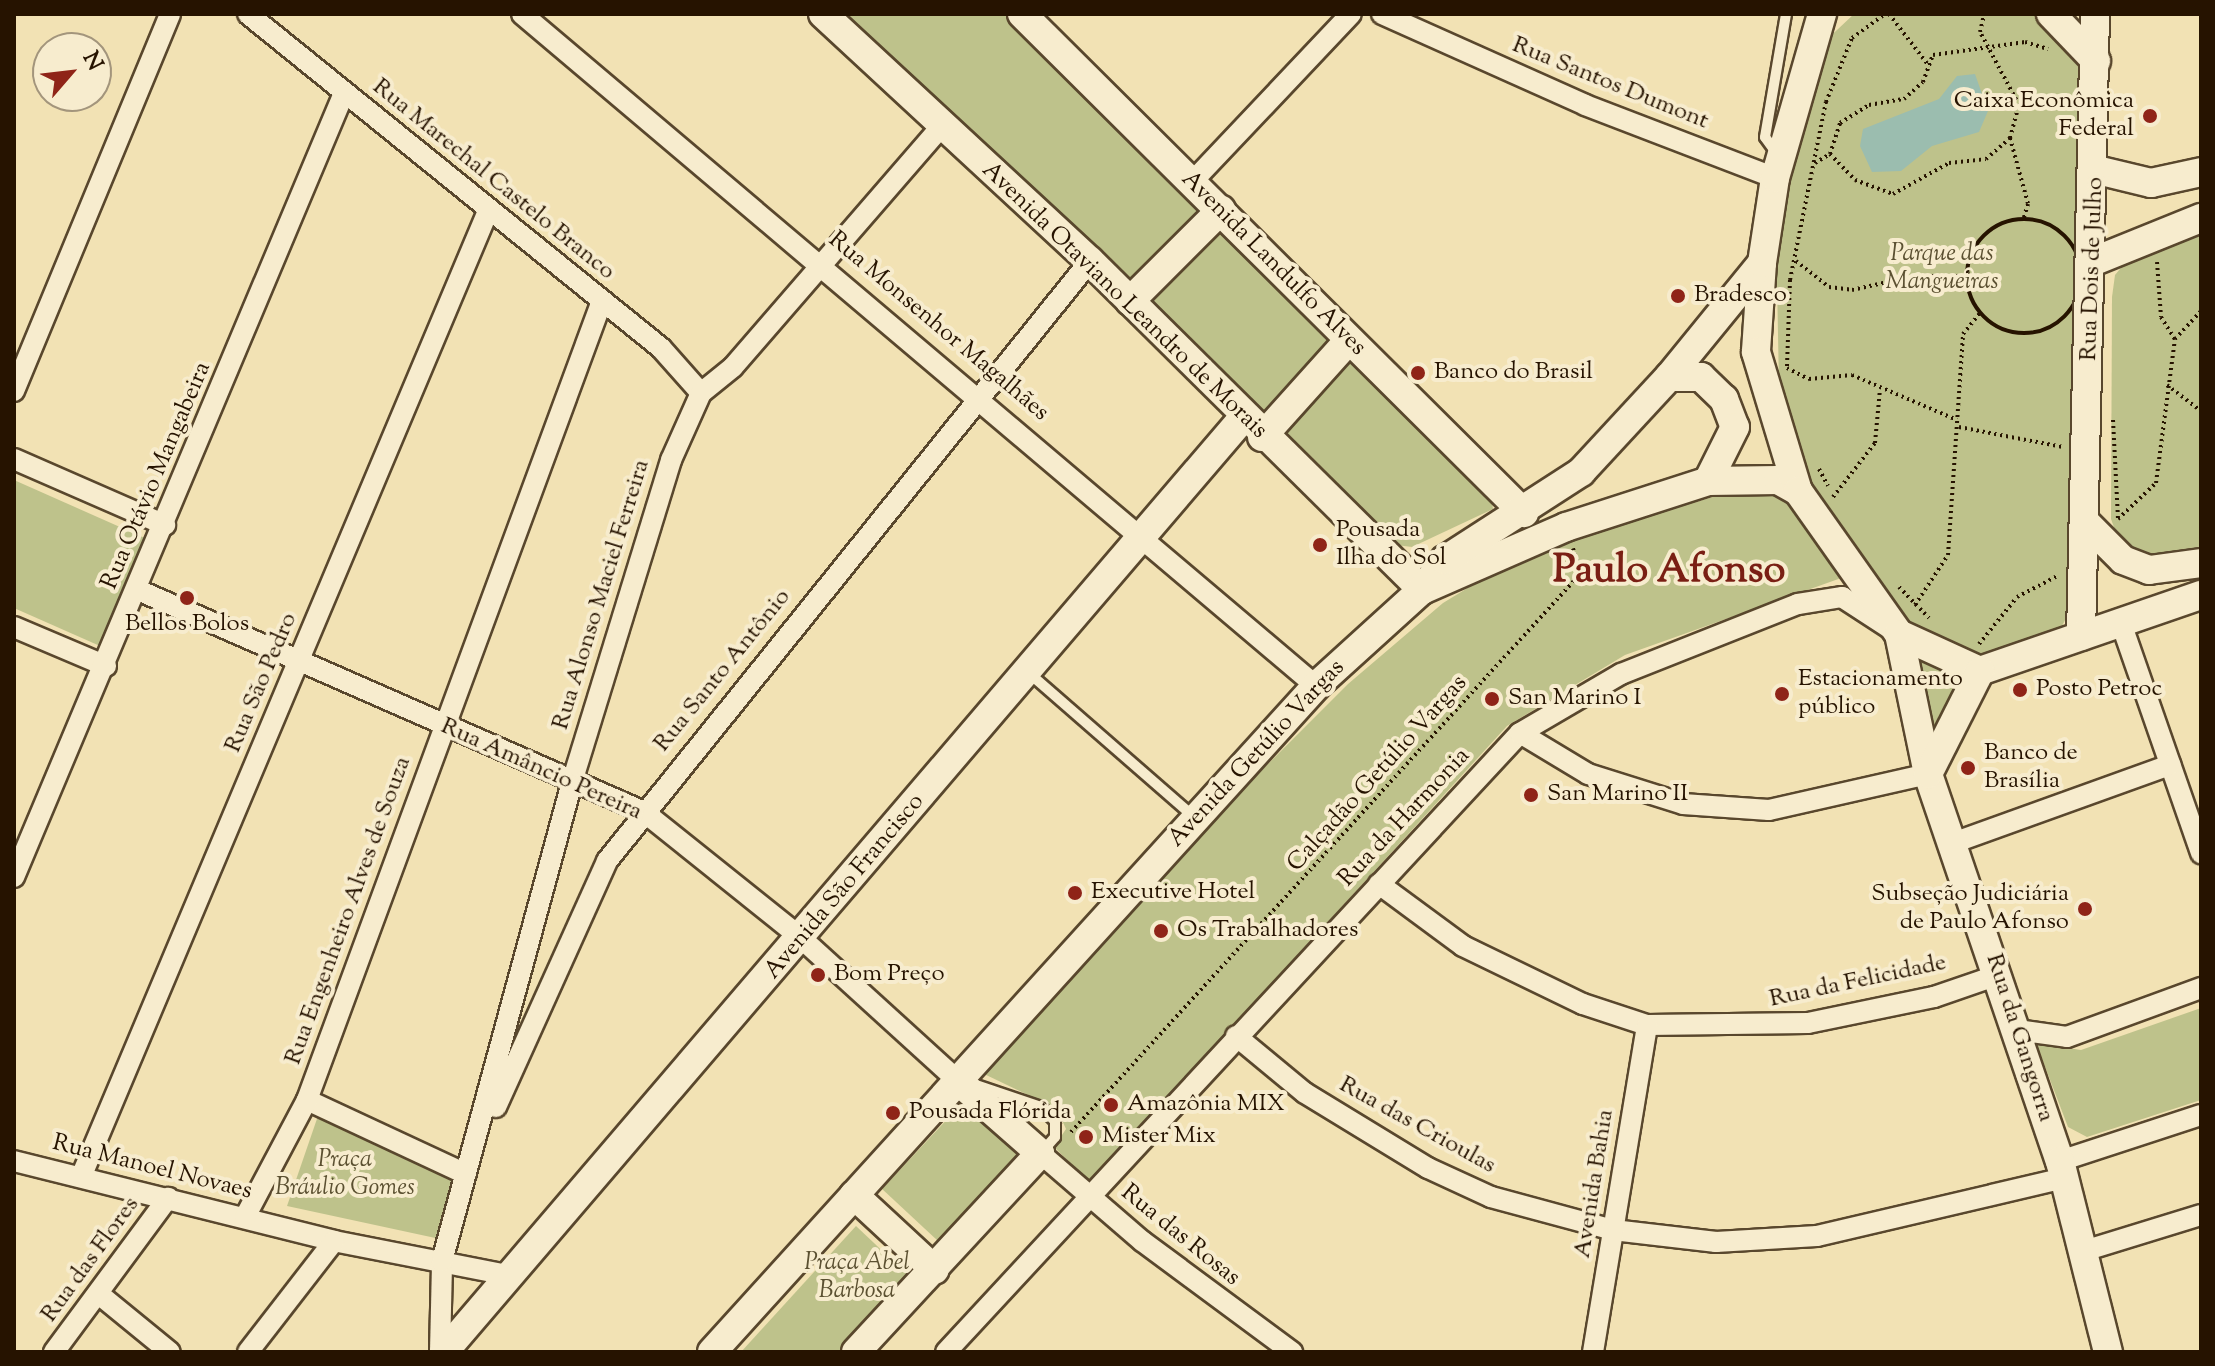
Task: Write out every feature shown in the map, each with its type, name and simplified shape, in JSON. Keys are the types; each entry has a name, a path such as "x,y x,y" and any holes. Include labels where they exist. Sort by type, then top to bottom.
{"street":[{"path":"16,382 170,14"},
{"name":"Rua Marechal Castelo Branco","path":"248,14 661,348 701,393"},
{"name":"Rua Monsenhor Magalhães","path":"522,14 982,397 1316,686"},
{"name":"Avenida Otaviano Leandro de Morais","path":"823,14 1090,261 1252,428 1422,590"},
{"name":"Avenida Landulfo Alves","path":"1022,14 1524,513"},
{"path":"1192,182 1351,14"},
{"name":"Rua Santos Dumont","path":"1382,14 1585,105 1778,168"},
{"path":"2051,14 2096,61"},
{"name":"Rua Dois de Julho","path":"2081,636 2088,525 2101,447 2085,261 2097,170 2095,14"},
{"path":"1762,263 1778,168 1830,17"},
{"name":"Rua Otávio Mangabeira","path":"14,877 138,590 344,93"},
{"name":"Rua Alonso Maciel Ferreira","path":"442,1352 442,1261 572,782 671,460 701,393 823,264 942,126"},
{"path":"2097,170 2151,183 2201,172"},
{"name":"Rua São Pedro","path":"81,1177 489,209"},
{"path":"1130,301 1221,210"},
{"path":"2085,261 2201,218"},
{"name":"Rua Santo Antônio","path":"469,1168 607,861 1090,261"},
{"name":"Avenida Getúlio Vargas","path":"712,1352 1316,686 1422,590 1445,560 1524,513 1581,472 1669,377 1762,263"},
{"name":"Rua da Gangorra","path":"1762,263 1756,352 1798,491 1899,634 1928,774 2062,1169 2087,1250 2108,1352"},
{"name":"Rua Engenheiro Alves de Souza","path":"245,1217 307,1100 602,301"},
{"name":"Avenida São Francisco","path":"442,1352 512,1276 1144,536 1252,428 1348,341"},
{"path":"1669,377 1701,377 1724,399 1735,427 1708,481"},
{"path":"14,459 165,525"},
{"name":"Avenida Getúlio Vargas","path":"1422,590 1566,527 1708,481 1778,480 1798,491"},
{"path":"2088,525 2123,560 2149,570 2201,563"},
{"name":"Rua Amâncio Pereira","path":"138,590 298,666 644,812 801,938 1040,1153"},
{"path":"1899,634 1983,654 2081,636 2201,595"},
{"name":"Rua da Harmonia","path":"947,1352 1086,1193 1520,733 1649,661 1798,604 1842,597 1899,634"},
{"path":"2121,623 2201,853"},
{"path":"14,627 106,666"},
{"path":"1520,733 1588,774 1683,804 1769,810 1928,774 1983,654"},
{"path":"1953,843 2170,765"},
{"name":"Rua da Felicidade","path":"1379,884 1463,946 1647,1025 1808,1023 1934,997 1998,975"},
{"path":"2017,1030 2067,1037 2201,988"},
{"name":"Avenida Bahia","path":"1593,1352 1647,1025"},
{"name":"Rua das Crioulas","path":"1236,1036 1305,1093 1428,1168 1491,1197 1613,1230 1716,1242 1817,1236 2062,1169 2201,1115"},
{"path":"307,1100 469,1168"},
{"path":"856,1352 1040,1153"},
{"name":"Rua das Rosas","path":"1040,1153 1086,1193 1292,1352"},
{"name":"Rua Manoel Novaes","path":"14,1161 334,1241 512,1276"},
{"path":"854,1195 935,1270"},
{"name":"Rua das Flores","path":"54,1352 100,1295 168,1198"},
{"path":"2087,1250 2201,1215"},
{"path":"248,1352 334,1241"},
{"path":"100,1295 170,1352"}],"lane":[{"path":"1778,168 1765,137 1786,14"},
{"path":"1029,673 1197,819"}],"path":[{"path":"1790,383 1787,368 1796,261 1826,102 1852,38 1887,14 1929,66"},
{"path":"1984,14 1980,32 2019,105 2010,138 2028,204 2024,217"},
{"path":"1815,163 1830,154 1840,123 1869,105 1904,99 1929,66 1933,55 1961,46 1990,52 2025,42 2054,51"},
{"path":"1830,154 1855,180 1893,194 1949,163 1986,159 2010,138"},
{"path":"2081,307 2085,261 2064,235 2024,217 1990,227 1977,240 1966,276 1980,313 2005,329 2034,332 2068,312 2085,261"},
{"path":"2157,249 2161,317 2175,339"},
{"path":"1796,261 1829,287 1852,290 1914,276 1966,276"},
{"path":"2118,519 2156,483 2175,339 2201,311"},
{"path":"1915,605 1948,555 1963,334 1980,313"},
{"path":"1787,368 1809,379 1852,375 1957,420"},
{"path":"2167,385 2201,411"},
{"path":"1833,497 1875,443 1880,389"},
{"path":"2113,417 2101,447 2122,527"},
{"path":"1959,427 2101,447"},
{"path":"1813,455 1840,510"},
{"name":"Calçadão Getúlio Vargas","path":"1066,1136 1581,573 1566,527"},
{"path":"1968,641 1983,654 2017,597 2065,571"},
{"path":"1893,581 1935,624"}],"green space":[{"path":"843,14 1027,14 1202,213 1132,282 1115,278"},
{"name":"Parque das Mangueiras","path":"1854,14 2065,14 2096,61 2107,132 2094,564 2062,626 2025,645 1988,657 1903,635 1964,673 1927,742 1916,688 1810,481 1779,387 1776,229 1821,45"},
{"path":"1224,229 1339,344 1264,420 1148,305"},
{"path":"2201,232 2201,557 2172,564 2120,544 2111,519 2112,297 2115,275 2130,257"},
{"path":"1353,357 1491,496 1493,509 1412,547 1396,545 1277,435"},
{"path":"14,480 147,539 100,646 14,608"},
{"path":"1750,486 1788,497 1844,577 1625,655 1507,726 1090,1182 1054,1147 1066,1129 1057,1109 982,1073 1218,814 1348,684 1443,603 1527,552"},
{"path":"2201,1008 2201,1100 2087,1137 2068,1127 2036,1043 2081,1050"},
{"name":"Praça Abel Barbosa","path":"966,1099 1024,1153 940,1243 882,1189"},
{"name":"Praça Bráulio Gomes","path":"319,1113 452,1179 440,1239 287,1206"},
{"name":"Praça Abel Barbosa","path":"856,1226 911,1278 838,1352 741,1352"}],"shaded area":[{"path":"1975,74 1988,111 1979,132 1932,146 1901,171 1872,172 1860,146 1863,129 1939,99 1957,76"}],"place":[{"name":"Caixa Econômica Federal","path":"2150,116"},
{"name":"Bradesco","path":"1678,296"},
{"name":"Banco do Brasil","path":"1418,373"},
{"name":"Pousada Ilha do Sol","path":"1320,545"},
{"name":"Bellos Bolos","path":"187,598"},
{"name":"Posto Petroc","path":"2020,690"},
{"name":"Estacionamento público","path":"1782,694"},
{"name":"San Marino I","path":"1492,699"},
{"name":"Banco de Brasília","path":"1968,768"},
{"name":"San Marino II","path":"1531,795"},
{"name":"Executive Hotel","path":"1075,893"},
{"name":"Subseção Judiciária de Paulo Afonso","path":"2085,909"},
{"name":"Os Trabalhadores","path":"1161,931"},
{"name":"Bom Preço","path":"818,975"},
{"name":"Amazônia MIX","path":"1111,1105"},
{"name":"Pousada Flórida","path":"893,1113"},
{"name":"Mister Mix","path":"1086,1137"}],"district":[{"name":"Paulo Afonso","path":"1669,572"}]}
